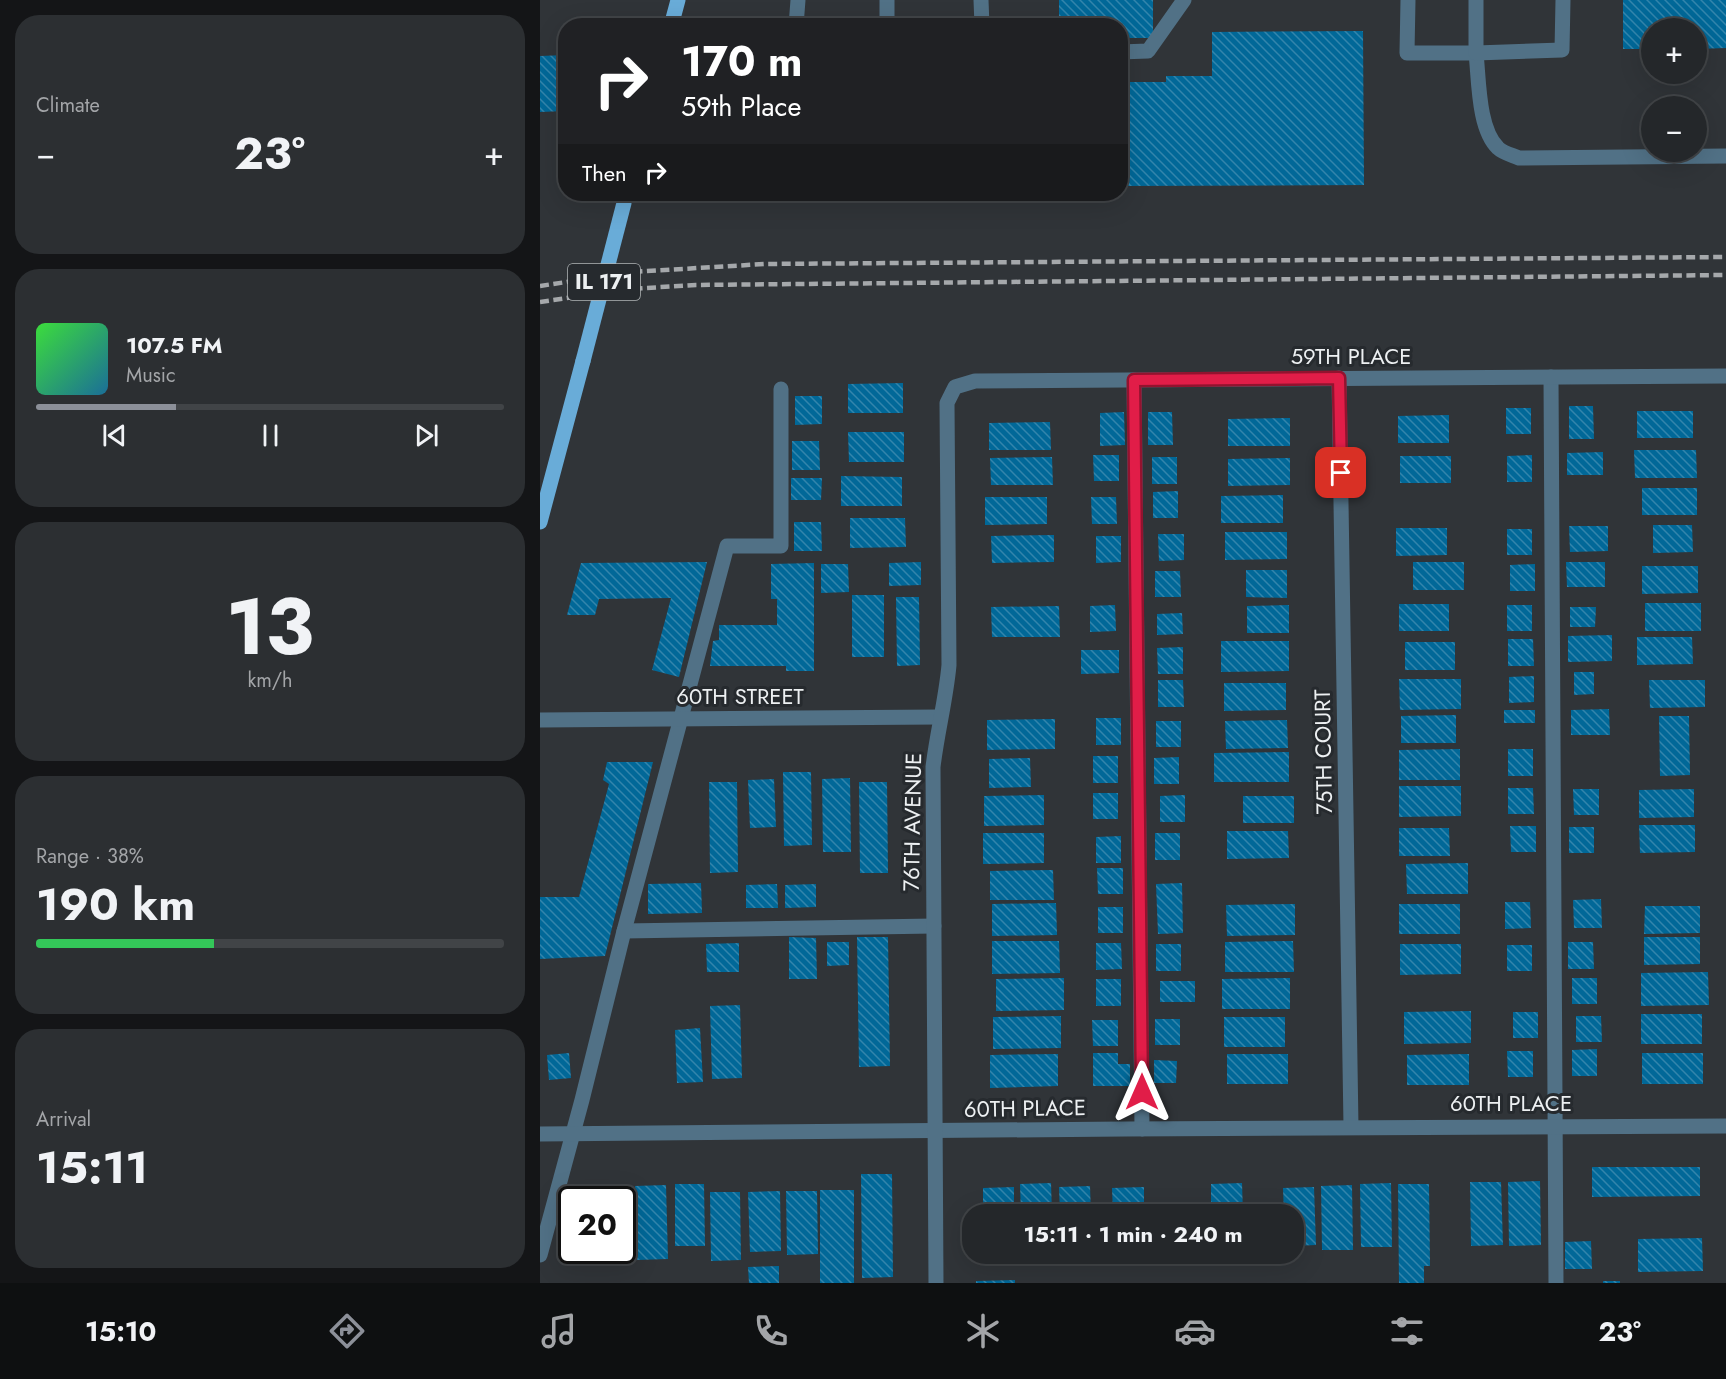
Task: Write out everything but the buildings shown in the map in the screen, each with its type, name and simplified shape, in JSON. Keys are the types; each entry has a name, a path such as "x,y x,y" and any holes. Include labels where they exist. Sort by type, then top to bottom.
{"main road":[{"path":"673,18 678,0"},
{"name":"IL 171","path":"540,522 625,201"}],"street":[{"path":"797,18 798,0"},
{"path":"887,0 887,18"},
{"path":"981,0 982,18"},
{"path":"1128,51 1149,51 1184,0"},
{"path":"1408,0 1407,53 1562,50 1563,0"},
{"path":"1476,0 1476,53 1483,113 1488,137 1499,150 1519,158 1726,156"},
{"name":"59TH PLACE","path":"975,381 1726,376"},
{"path":"1551,377 1556,1283"},
{"name":"75TH COURT","path":"1339,378 1351,1126"},
{"path":"1134,380 1142,1129"},
{"name":"76TH AVENUE","path":"936,1283 933,767 940,717 947,691 949,665 947,403 955,387 975,381"},
{"path":"540,1256 544,1225 573,1134 624,930 727,546 781,546 781,389"},
{"name":"60TH STREET","path":"540,720 940,717"},
{"path":"624,930 934,926"},
{"name":"60TH PLACE","path":"540,1134 935,1132 1351,1126 1726,1126"}],"railway":[{"path":"540,286 632,272 764,264 1726,257"},
{"path":"540,302 629,289 696,285 1726,275"}],"route":[{"path":"1142,1092 1134,380 1339,378 1341,473"}]}
